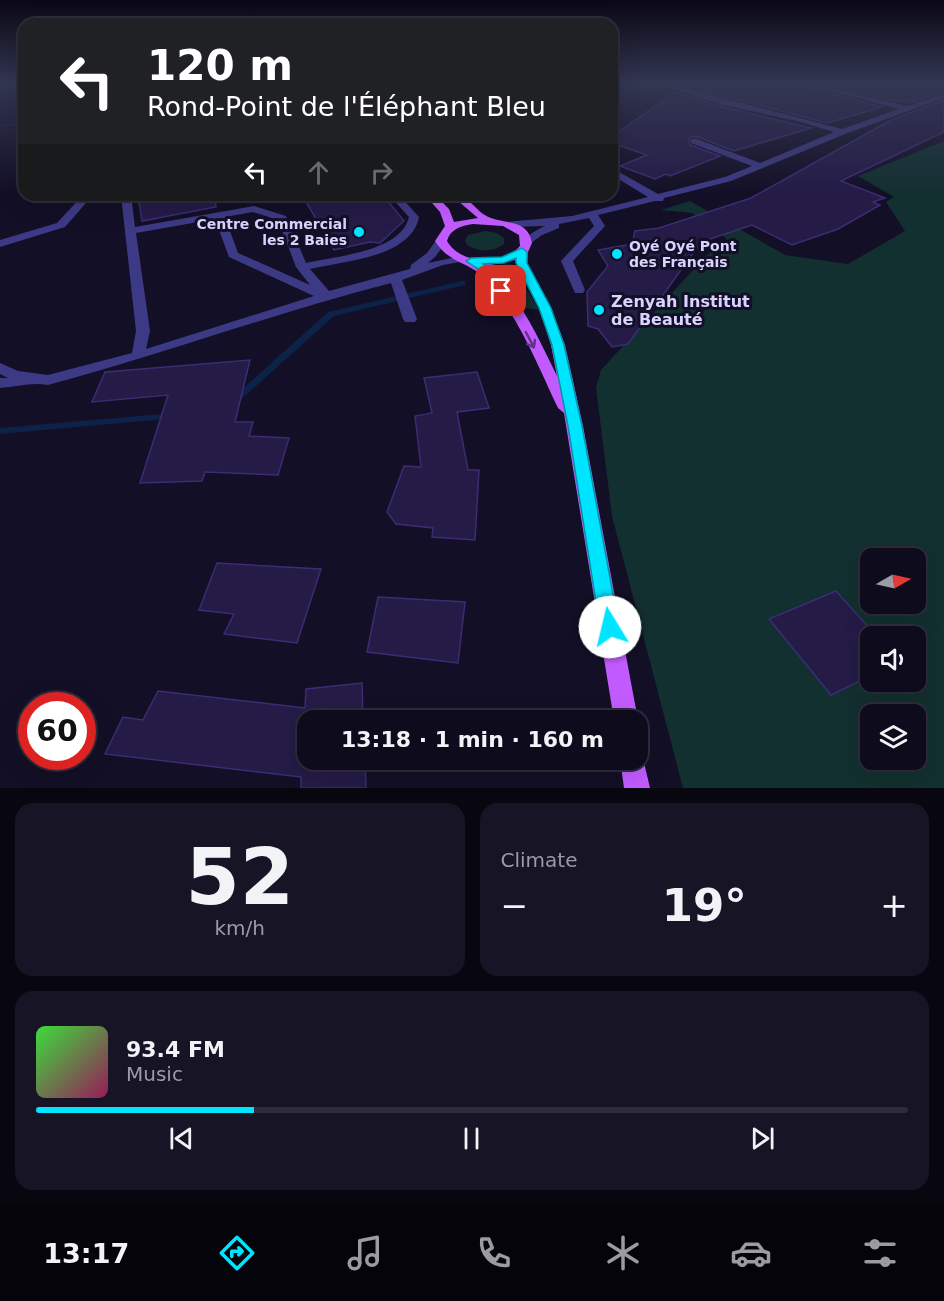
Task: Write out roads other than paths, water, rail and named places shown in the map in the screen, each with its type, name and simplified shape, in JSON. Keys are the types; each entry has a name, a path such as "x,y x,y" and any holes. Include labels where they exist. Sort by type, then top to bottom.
{"main road":[{"path":"436,201 445,211 451,228"},
{"path":"463,201 487,220"},
{"path":"575,426 509,302 487,271 448,253 441,241 442,236 451,228 467,222 487,220 508,224 525,236 521,263 545,308 558,345 575,426 624,710"},
{"path":"466,260 504,260 525,247"},
{"path":"634,770 637,788"}],"street":[{"path":"805,121 842,132"},
{"path":"508,224 545,223 572,219 659,199 728,179 874,121"},
{"path":"694,141 761,166"},
{"path":"618,175 659,199"},
{"path":"0,244 62,225 83,201"},
{"path":"127,201 143,331 138,356"},
{"path":"302,267 386,248 397,243 413,227 414,217 399,201"},
{"path":"131,231 254,209 282,218 302,267 326,296"},
{"path":"579,290 567,261 600,226 592,214"},
{"path":"219,215 233,255 326,296"},
{"path":"525,247 538,233 572,219"},
{"path":"399,277 431,255 441,241"},
{"path":"0,383 48,380 138,356 326,296 399,277 441,262 466,260"},
{"path":"399,277 402,297 410,320"},
{"path":"0,368 15,375 48,380"}],"waterway":[{"path":"0,126 18,124"},
{"path":"234,401 331,314 462,283"},
{"path":"0,431 174,416"}],"place":[{"name":"Centre Commercial les 2 Baies","path":"359,232"},
{"name":"Oyé Oyé Pont des Français","path":"617,254"},
{"name":"Zenyah Institut de Beauté","path":"599,310"}]}
